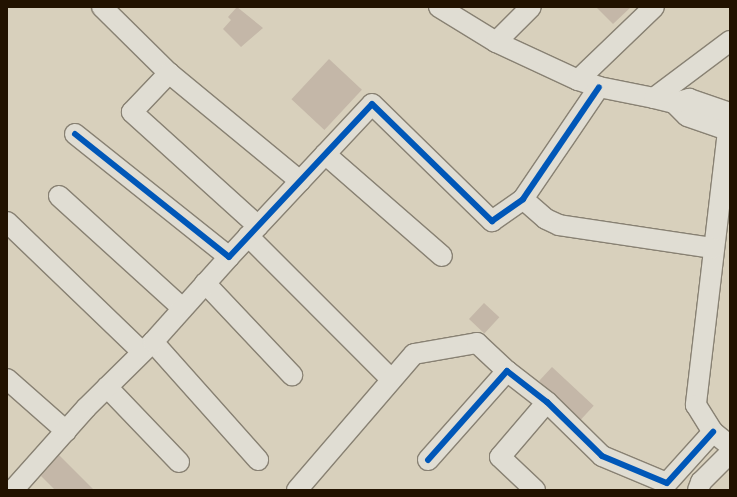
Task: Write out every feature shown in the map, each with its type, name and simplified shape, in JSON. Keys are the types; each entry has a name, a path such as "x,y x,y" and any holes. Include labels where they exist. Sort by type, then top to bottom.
{"street":[{"path":"102,7 169,73 300,181"},
{"path":"438,7 496,42 578,80 599,87 674,103 689,99 729,125 713,248 696,405 713,432 730,446"},
{"path":"496,42 531,7"},
{"path":"578,80 654,7"},
{"path":"654,98 728,46"},
{"path":"169,73 132,112 253,231 391,379"},
{"path":"12,486 107,387 148,347 205,283 372,104 492,221 523,198 599,87"},
{"path":"75,134 229,257"},
{"path":"325,154 442,256"},
{"path":"59,196 182,308"},
{"path":"523,198 546,219 559,225 713,248"},
{"path":"7,222 148,347 258,460"},
{"path":"205,283 292,374"},
{"path":"297,490 408,359 419,352 471,342 482,346 507,371 548,402 602,456 665,487 713,432"},
{"path":"428,460 507,371"},
{"path":"7,379 66,431"},
{"path":"107,387 179,462"},
{"path":"535,490 500,457 548,402"},
{"path":"698,490 701,482 730,453"}],"building":[{"path":"237,7 263,28 241,47 223,29 231,20 228,17"},
{"path":"596,7 631,7 613,24"},
{"path":"329,59 362,90 324,130 291,99"},
{"path":"484,303 499,317 484,333 469,319"},
{"path":"552,367 594,406 581,420 539,381"},
{"path":"59,455 94,490 55,490 41,476"}],"cycle path":[{"path":"75,134 229,257 372,104 492,221 523,199 599,87"},
{"path":"428,460 507,371 547,402 602,456 667,483 713,432"}]}
